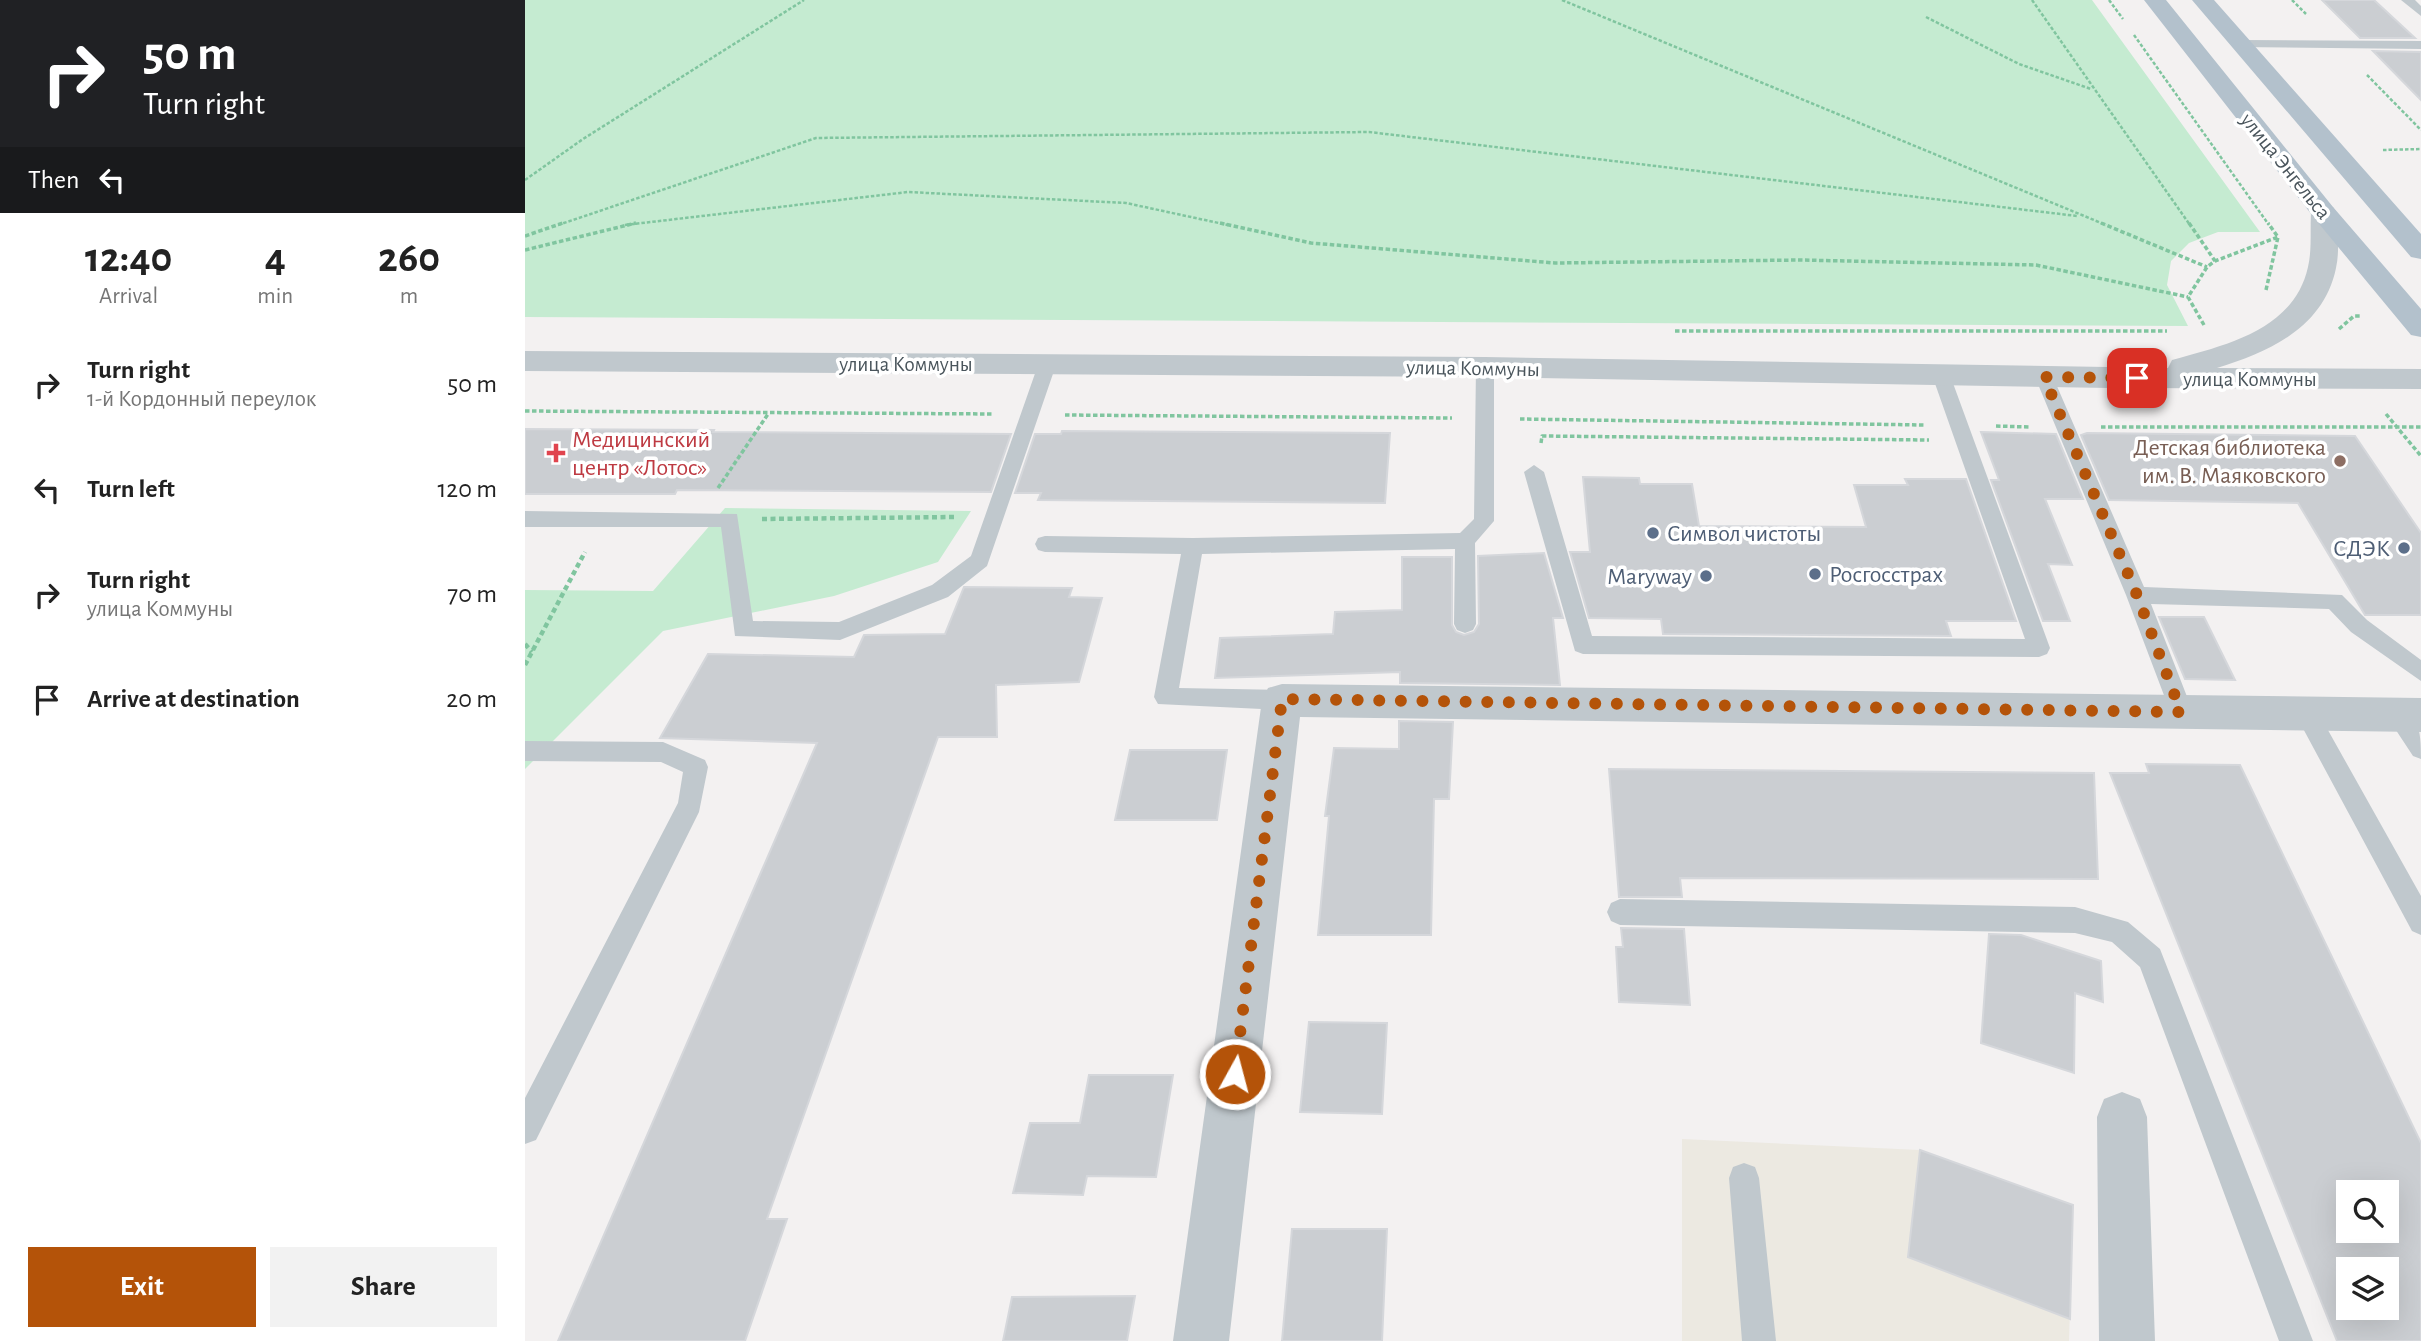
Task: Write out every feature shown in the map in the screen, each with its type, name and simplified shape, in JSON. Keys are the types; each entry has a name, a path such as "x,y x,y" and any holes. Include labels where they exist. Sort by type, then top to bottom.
{"main road":[{"name":"улица Энгельса","path":"2155,0 2324,213 2421,328"},
{"name":"улица Энгельса","path":"2203,0 2421,251"}],"street":[{"path":"2109,378 2186,366 2260,343 2283,328 2310,299 2322,270 2324,213"},
{"name":"улица Коммуны","path":"525,361 1485,367 2109,378 2421,379"},
{"path":"1201,1341 1282,699 2410,715"},
{"path":"2122,1118 2127,1341"}],"lane":[{"path":"2407,0 2421,12"},
{"path":"2242,44 2421,45"},
{"path":"525,519 730,519 743,630 840,631 940,592 980,559 1047,365"},
{"path":"1465,624 1465,541 1483,521 1485,367"},
{"path":"1534,472 1583,645 2039,648 1941,375"},
{"path":"2044,377 2137,595 2181,712"},
{"path":"1045,544 1193,546 1465,541"},
{"path":"1193,546 1166,696 1282,699"},
{"path":"2137,595 2334,601 2358,626 2421,672"},
{"path":"2307,714 2421,922"},
{"path":"2410,715 2421,749"},
{"path":"525,751 663,752 696,767 690,804 525,1129"},
{"path":"1620,912 2075,920 2119,931 2150,958 2295,1341"},
{"path":"1744,1178 1759,1341"}],"path":[{"path":"525,180 583,139 804,0"},
{"path":"1562,0 2077,216 2207,267"},
{"path":"2032,0 2215,261"},
{"path":"2109,0 2125,23"},
{"path":"1926,17 2019,64 2092,89"},
{"path":"2133,34 2278,237 2265,294"},
{"path":"525,236 816,138 1369,132 2077,216"},
{"path":"2383,150 2421,149"},
{"path":"525,250 629,224 908,192 1126,203 1311,243 1555,263 1800,260 2036,265 2188,297 2208,331"},
{"path":"2188,297 2207,267 2215,261 2278,237"},
{"path":"697,519 769,413"},
{"path":"1534,472 1542,436 1965,440"},
{"path":"730,519 993,517"},
{"path":"525,665 602,520"},
{"path":"525,644 532,652"}],"shaded area":[{"path":"1682,1139 1920,1150 2073,1205 2069,1341 1682,1341"}],"green space":[{"path":"525,0 2092,0 2260,232 2218,232 2189,243 2171,261 2167,285 2188,326 525,317"},
{"path":"725,508 971,511 938,562 834,596 663,631 525,769 525,590 653,591"}],"building":[{"path":"2322,0 2374,0 2415,38 2360,38"},
{"path":"2373,51 2421,52 2421,100"},
{"path":"525,429 1011,434 991,492 677,490 675,494 525,494"},
{"path":"1062,431 1390,433 1385,503 1038,500 1041,493 1015,493 1035,434 1061,434"},
{"path":"1981,432 2056,434 2083,499 2045,499 2072,565 2048,564 2070,621 2043,621 1991,480 1999,480"},
{"path":"2081,435 2355,436 2421,533 2421,615 2365,615 2298,503 2109,500"},
{"path":"1583,477 1639,478 1640,484 1692,484 1699,526 1866,527 1854,485 1908,485 1905,479 1966,479 2016,621 1946,621 1951,636 1663,634 1661,619 1589,618 1570,552 1590,552"},
{"path":"1544,553 1563,618 1553,618 1560,685 1400,683 1400,672 1215,678 1220,638 1333,634 1335,612 1402,610 1402,557 1452,557 1452,625 1456,632 1464,635 1474,632 1479,624 1478,556"},
{"path":"964,587 1072,588 1069,597 1102,598 1079,682 996,685 997,737 938,737 767,1219 787,1219 745,1341 558,1341 817,743 660,738 708,654 854,657 864,635 945,634"},
{"path":"2159,617 2204,617 2235,680 2185,679"},
{"path":"1399,721 1453,722 1449,799 1434,799 1431,935 1318,935 1329,816 1325,816 1334,748 1399,749"},
{"path":"1130,750 1227,750 1217,820 1115,820"},
{"path":"2146,764 2240,765 2421,1143 2421,1341 2337,1341 2110,773 2149,773"},
{"path":"1609,769 2094,773 2098,879 1680,878 1682,897 1619,897"},
{"path":"1621,928 1684,929 1690,1005 1619,1002 1616,947 1623,947"},
{"path":"1989,934 2021,935 2101,961 2103,1002 2075,993 2074,1073 1981,1043"},
{"path":"1309,1022 1387,1023 1382,1114 1300,1112"},
{"path":"1089,1075 1173,1075 1156,1177 1087,1176 1083,1195 1013,1193 1030,1123 1080,1123"},
{"path":"1920,1150 2073,1205 2070,1319 1908,1257"},
{"path":"1292,1229 1387,1229 1382,1341 1282,1341"},
{"path":"1135,1296 1127,1341 1003,1341 1012,1297"}],"place":[{"name":"Медицинский центр «Лотос»","path":"556,453"},
{"name":"Детская библиотека им. В. Маяковского","path":"2340,461"},
{"name":"Символ чистоты","path":"1653,533"},
{"name":"СДЭК","path":"2404,548"},
{"name":"Росгосстрах","path":"1815,574"},
{"name":"Maryway","path":"1706,576"}],"route":[{"path":"1235,1074 1282,699 2181,712 2137,595 2044,377 2137,378"}]}
